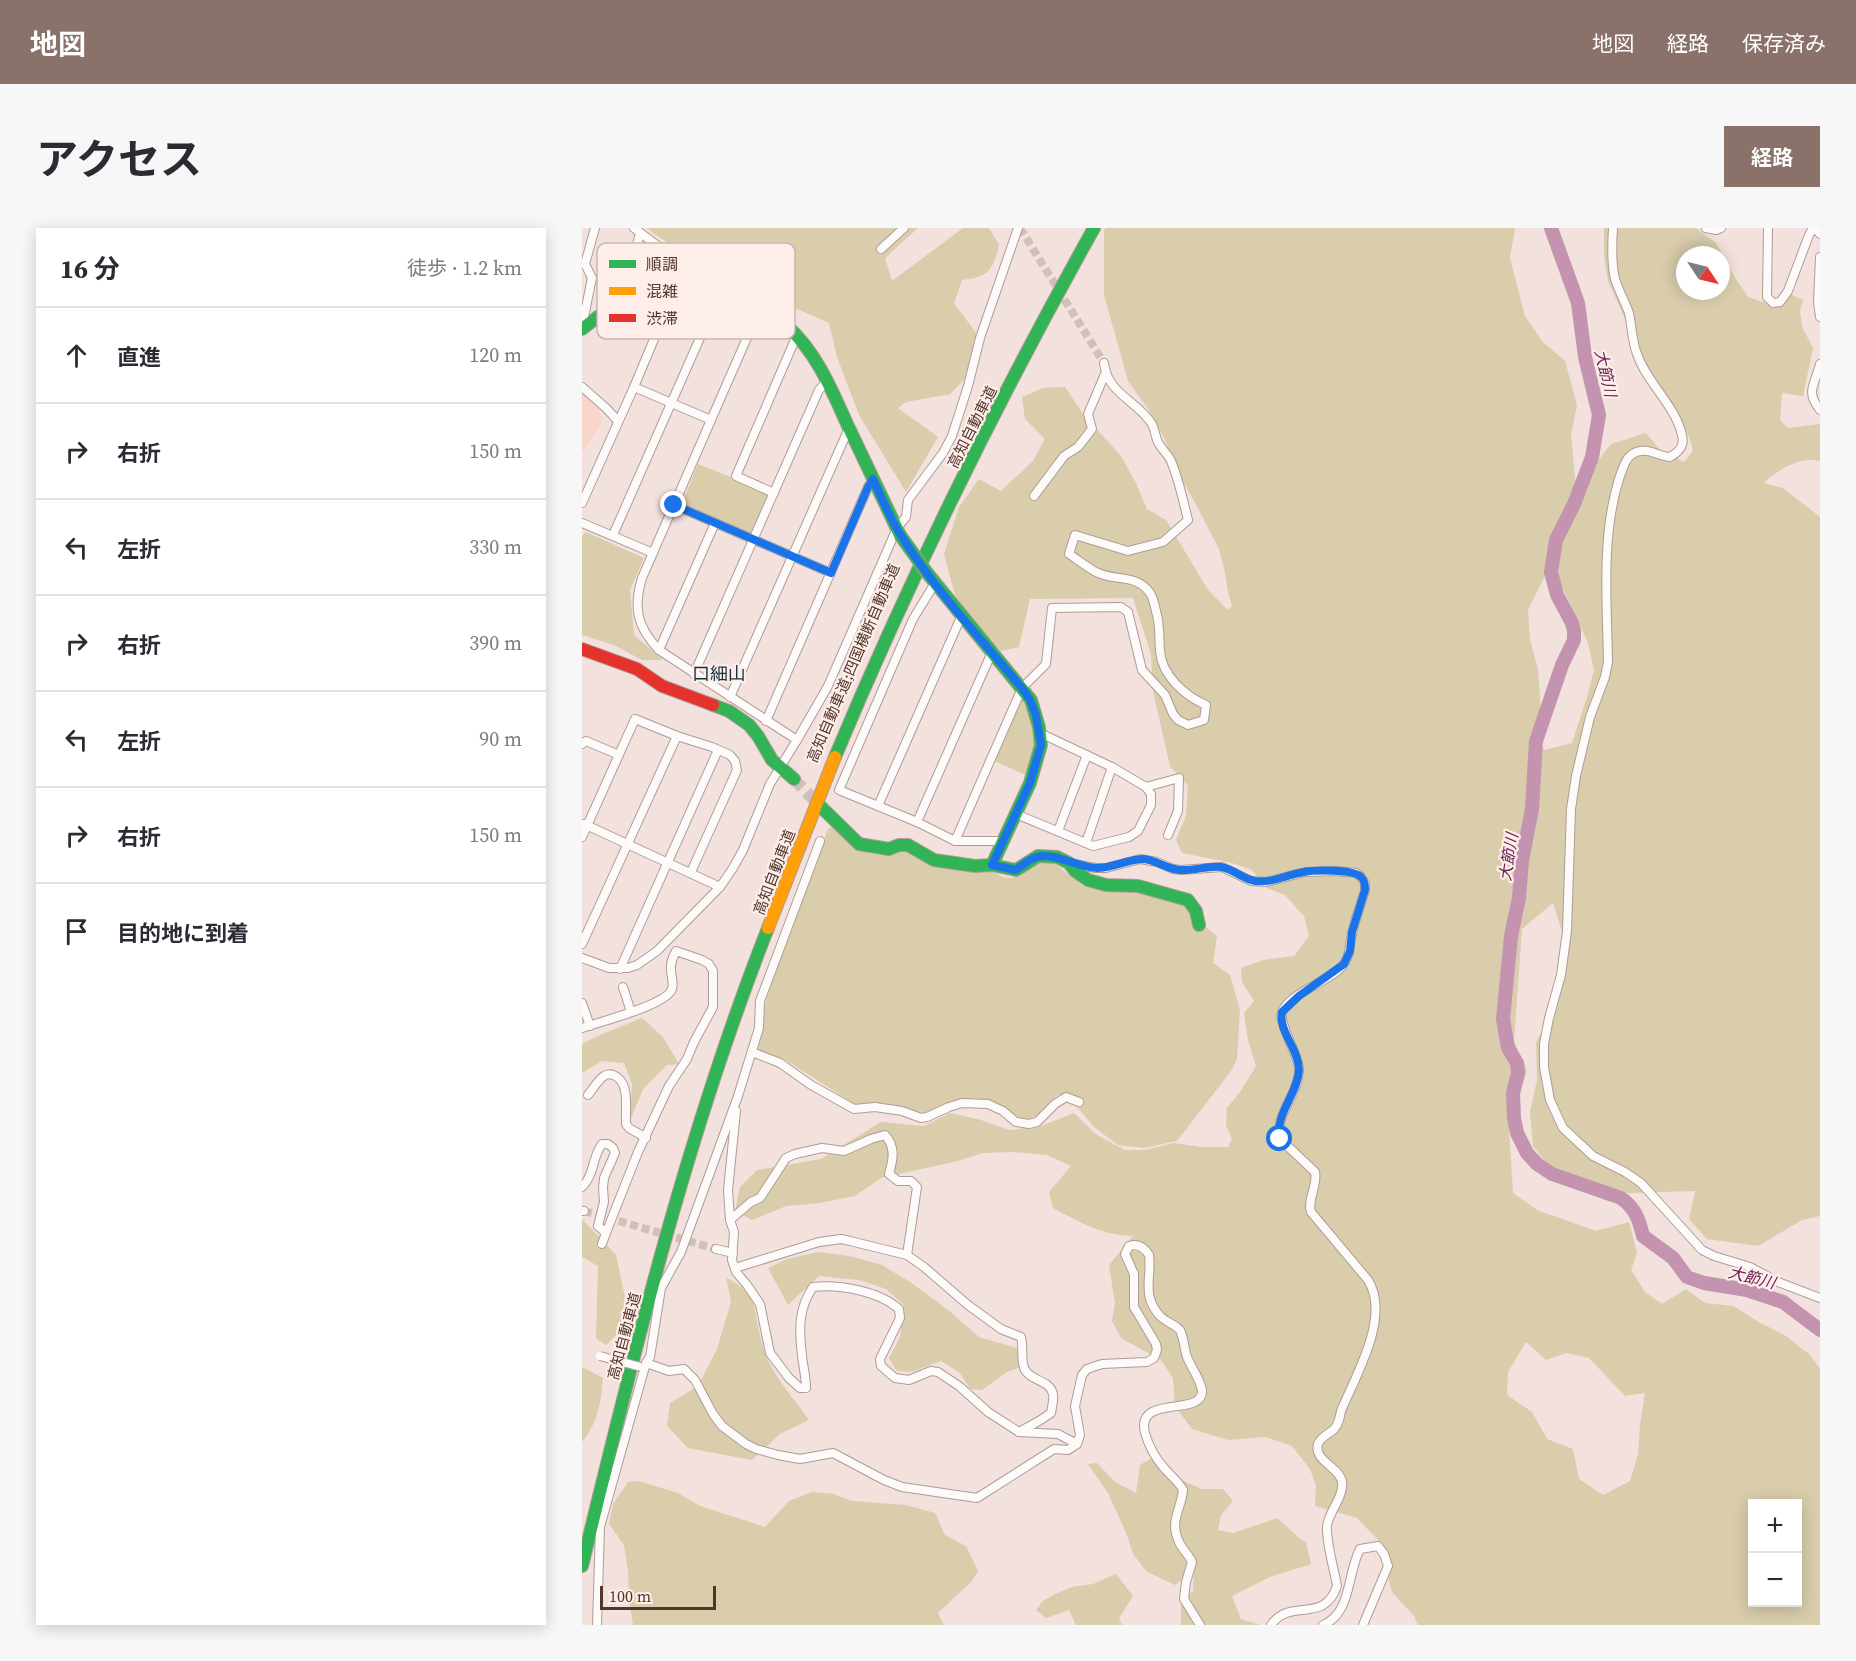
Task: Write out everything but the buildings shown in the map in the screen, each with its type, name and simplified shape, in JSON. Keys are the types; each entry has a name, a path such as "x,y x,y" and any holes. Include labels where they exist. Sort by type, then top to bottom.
{"main road":[{"name":"高知自動車道;四国横断自動車道","path":"762,925 827,758 905,579 980,424 1087,228"},
{"name":"高知自動車道","path":"582,1566 625,1387 664,1243 751,972 804,833 924,557 1011,381 1061,286 1095,228"},
{"path":"582,328 597,317"},
{"path":"797,335 813,356 827,381 899,532 961,617 1022,688 1036,715 1041,745 1030,783 992,865"},
{"path":"582,649 637,669 662,686 729,711 749,725 772,760 794,778"},
{"path":"819,805 860,844 889,849 898,845 908,845 940,862 975,866 992,865 1016,870 1038,856 1057,857 1069,862 1075,871 1088,880 1106,885 1138,886 1188,900 1196,911 1199,926"},
{"name":"高知自動車道","path":"582,1538 656,1246 685,1149 762,925"}],"street":[{"path":"582,328 592,278 585,264 596,228"},
{"path":"881,249 904,228"},
{"path":"582,958 609,968 620,969 637,965 657,951 720,887 743,850 770,784 828,686 906,516 908,500 943,453 952,436 980,338 1018,228"},
{"path":"1613,228 1612,248 1615,277 1628,313 1637,354 1654,386 1670,408 1682,434 1683,444 1679,451 1670,457 1663,457 1650,450 1642,450 1631,455 1623,468 1616,489 1609,522 1608,662 1605,677 1590,717 1570,809 1566,941 1561,975 1548,1018 1544,1044 1544,1067 1550,1100 1563,1128 1572,1138 1593,1156 1641,1183 1702,1250 1714,1257 1750,1267 1778,1282 1820,1298"},
{"path":"1706,228 1716,230 1721,228"},
{"path":"1768,228 1767,297 1773,303 1780,302 1788,291 1812,230 1816,229 1820,234"},
{"path":"637,230 654,243"},
{"path":"1820,257 1818,302 1820,317"},
{"path":"774,493 736,476 797,335"},
{"path":"582,503 654,339"},
{"path":"613,535 699,339"},
{"path":"745,339 642,578 637,609 644,633 658,650 797,740"},
{"path":"1034,496 1064,456 1078,447 1092,429 1088,414 1105,375 1104,363"},
{"path":"1820,364 1811,389 1812,396 1820,410"},
{"path":"955,841 1022,688 1046,664 1052,608 1121,607 1128,612 1142,670 1164,695 1173,714 1188,725 1204,720 1206,705 1185,693 1175,683 1163,663 1160,654 1159,625 1149,591 1136,580 1097,573 1070,554 1075,535 1128,551 1163,542 1188,520 1170,458 1158,444 1153,426 1145,416 1120,395 1105,375"},
{"path":"694,674 819,390 827,381"},
{"path":"582,387 618,421"},
{"path":"634,387 711,420"},
{"path":"730,697 849,428"},
{"path":"766,721 873,479"},
{"path":"674,505 831,573"},
{"path":"582,523 653,553"},
{"path":"658,650 715,523"},
{"path":"932,579 839,790 917,822 955,841 1004,841"},
{"path":"878,806 961,617"},
{"path":"917,822 992,652"},
{"path":"582,837 585,824 635,719 730,755 735,761 737,770 691,872"},
{"path":"1016,814 1093,846 1129,837 1138,831 1151,805 1150,794 1146,787 1112,767 1040,733"},
{"path":"582,944 676,736"},
{"path":"582,744 586,741 619,755"},
{"path":"620,969 718,750"},
{"path":"1058,831 1087,755"},
{"path":"1086,843 1112,767"},
{"path":"1146,787 1179,778 1178,811 1168,835"},
{"path":"585,824 720,887"},
{"path":"597,1625 600,1527 623,1442 633,1416 644,1365 650,1357 661,1288 681,1252 738,1096 759,1028 760,1001 820,841"},
{"path":"1069,862 1106,868 1140,859 1181,870 1222,867 1251,881 1266,882 1305,872 1337,871 1356,873 1365,883 1347,959 1340,968 1285,1007 1281,1018 1293,1045 1299,1069 1297,1081 1280,1123 1280,1139 1315,1172 1316,1181 1310,1204 1311,1212 1368,1280 1373,1288 1376,1305 1371,1339 1339,1420 1335,1427 1322,1438 1318,1447 1323,1459 1339,1475 1342,1484 1327,1526 1337,1586 1328,1605 1322,1608 1284,1613 1271,1625"},
{"path":"582,1003 586,1027 657,1002 668,995 672,989 671,962 676,951 710,964 713,971 712,1007 687,1059 669,1086 638,1152 602,1244"},
{"path":"623,987 631,1012"},
{"path":"752,1052 780,1063 811,1085 854,1109 875,1107 921,1118 962,1103 981,1103 994,1106 1016,1122 1029,1125 1036,1122 1059,1100 1066,1097 1079,1102"},
{"path":"588,1095 602,1077 614,1074 625,1088 626,1124 646,1138"},
{"path":"738,1096 729,1182 735,1268 760,1304 770,1353 789,1378 800,1389 806,1388 800,1320 804,1301 813,1287 826,1285 868,1292 890,1301 899,1309 900,1318 880,1359 881,1366 895,1378 909,1380 931,1371 938,1372 959,1386 988,1412 1019,1432 1058,1434 1077,1444"},
{"path":"730,1220 760,1198 786,1158 822,1148 844,1151 885,1135 893,1149 889,1174 898,1181 912,1181 917,1187 907,1255"},
{"path":"582,1187 586,1184 594,1167 597,1150 602,1144 608,1144 613,1148 615,1154 604,1178 604,1202 598,1222 598,1226 606,1233"},
{"path":"735,1268 819,1242 841,1239 907,1255 1001,1329 1021,1337 1022,1361 1026,1372 1050,1387 1054,1395 1051,1413 1019,1432"},
{"path":"600,1356 669,1371 684,1369 695,1380 712,1414 722,1426 756,1449 800,1459 833,1453 902,1487 977,1498 1054,1449 1068,1450 1077,1444 1080,1435 1075,1406 1082,1375 1087,1369 1102,1364 1147,1362 1154,1358 1157,1350 1154,1339 1134,1307 1134,1274 1125,1254 1129,1246 1141,1246 1149,1255 1147,1281 1153,1306 1161,1316 1180,1330 1187,1356 1202,1390 1196,1402 1161,1408 1153,1412 1146,1420 1144,1430 1158,1461 1183,1490 1174,1529 1180,1546 1192,1562 1184,1599 1200,1625"},
{"path":"716,1249 733,1253"},
{"path":"1323,1625 1331,1621 1342,1606 1354,1560 1360,1549 1378,1546 1388,1566 1363,1625"}],"shaded area":[{"path":"646,228 918,228 885,258 892,281 963,228 989,228 999,245 992,267 978,277 962,280 954,303 976,333 975,368 950,394 906,402 898,408 938,437 906,492 859,415 837,357 829,323 795,308 795,243 668,243"},
{"path":"1106,228 1515,228 1510,258 1525,316 1542,341 1565,361 1577,405 1571,435 1576,489 1611,444 1646,433 1661,451 1684,462 1693,451 1689,436 1650,379 1608,281 1604,256 1604,228 1696,228 1716,243 1718,246 1676,246 1676,300 1730,300 1730,269 1748,297 1769,304 1790,294 1803,300 1800,311 1802,327 1813,348 1803,396 1782,393 1780,420 1788,428 1820,424 1820,461 1797,462 1782,469 1763,483 1783,488 1820,517 1820,1216 1802,1220 1758,1246 1707,1239 1689,1219 1695,1191 1629,1193 1599,1190 1578,1185 1550,1168 1533,1146 1530,1112 1537,1080 1536,1042 1554,1010 1564,938 1553,903 1522,929 1514,1041 1527,1070 1509,1131 1513,1193 1537,1210 1596,1231 1629,1222 1637,1253 1631,1270 1645,1292 1662,1304 1686,1289 1705,1303 1733,1306 1786,1336 1810,1355 1820,1369 1820,1625 1418,1625 1414,1616 1392,1592 1378,1540 1357,1518 1315,1506 1316,1486 1310,1469 1292,1446 1266,1437 1228,1440 1192,1429 1175,1406 1173,1378 1161,1360 1121,1338 1112,1321 1115,1303 1109,1265 1133,1236 1102,1231 1053,1208 1049,1192 1071,1166 1047,1155 1013,1152 983,1153 958,1161 881,1178 855,1196 820,1203 786,1206 752,1220 735,1211 740,1187 757,1170 821,1159 881,1122 924,1126 950,1113 981,1120 1009,1130 1041,1126 1074,1113 1097,1135 1125,1150 1145,1150 1174,1143 1201,1147 1228,1147 1232,1139 1226,1125 1227,1108 1256,1066 1248,1040 1244,1013 1254,1001 1242,982 1241,968 1263,960 1294,956 1309,936 1304,916 1285,895 1267,888 1252,870 1232,863 1182,853 1176,840 1186,816 1188,786 1170,766 1153,691 1151,654 1133,598 1030,599 1019,647 1001,651 976,626 955,595 944,554 959,507 979,479 1001,491 1033,461 1045,439 1025,419 1022,397 1043,388 1065,387 1083,414 1121,456 1147,509 1166,520 1208,590 1228,610 1232,606 1219,549 1177,472 1165,440 1149,410 1128,381 1104,295 1104,230","holes":["1557,551 1559,580 1588,643 1594,670 1572,743 1545,750 1529,739 1541,712 1538,669 1530,640 1528,610","1526,1342 1546,1360 1566,1353 1589,1358 1625,1396 1645,1393 1638,1454 1630,1481 1603,1495 1579,1479 1573,1449 1547,1439 1532,1412 1507,1395 1508,1372"]},
{"path":"582,390 597,402 602,421 582,453"},
{"path":"698,464 771,493 753,535 681,505"},
{"path":"586,532 644,558 630,590 634,635 663,660 642,660 614,645 582,635 582,536"},
{"path":"1023,700 1031,715 1036,742 1026,775 994,761 1018,701"},
{"path":"833,827 856,846 872,853 902,851 988,870 1010,878 1020,876 1037,863 1054,863 1082,885 1110,892 1132,891 1180,902 1189,908 1194,924 1206,927 1217,936 1213,963 1230,975 1240,1010 1237,1059 1231,1071 1177,1141 1144,1148 1118,1145 1094,1127 1067,1095 1057,1095 1039,1115 1028,1120 1014,1116 995,1103 975,1098 956,1100 920,1113 873,1102 872,1105 856,1105 784,1059 759,1050 768,989 827,831"},
{"path":"642,1018 663,1037 679,1064 667,1065 643,1089 630,1121 632,1084 624,1063 602,1061 582,1073 582,1044"},
{"path":"582,1219 616,1255 625,1297 621,1330 606,1345 596,1338 598,1266 582,1257"},
{"path":"818,1252 849,1256 882,1265 948,1310 979,1337 1016,1348 1026,1365 1007,1372 982,1390 970,1389 960,1373 941,1361 912,1372 897,1371 889,1358 900,1337 904,1305 886,1289 859,1280 819,1276 788,1305 768,1268 787,1259"},
{"path":"726,1277 752,1294 761,1338 769,1362 809,1420 780,1434 752,1460 688,1448 667,1426 670,1403 698,1386 717,1349 731,1302"},
{"path":"582,1367 603,1378 598,1411 592,1427 582,1442"},
{"path":"1153,1457 1163,1470 1186,1482 1202,1489 1223,1489 1233,1501 1221,1515 1218,1530 1233,1533 1277,1518 1306,1542 1311,1564 1270,1577 1232,1596 1241,1619 1260,1625 1181,1625 1181,1599 1193,1591 1194,1569 1175,1585 1146,1571 1133,1554 1108,1493 1088,1464 1097,1463 1115,1482 1136,1493 1140,1465"},
{"path":"639,1481 678,1493 700,1506 765,1527 789,1501 812,1492 833,1494 852,1501 906,1505 935,1513 945,1535 966,1546 978,1571 972,1581 938,1613 944,1625 633,1625 624,1545 609,1524 613,1504 628,1482"},
{"path":"1116,1574 1133,1596 1119,1618 1122,1625 1076,1625 1069,1610 1046,1618 1036,1610 1043,1601 1055,1594 1072,1587 1093,1584"}],"waterway":[{"name":"大節川","path":"1551,228 1578,303 1585,357 1599,415 1592,457 1574,504 1556,540 1551,572 1557,595 1572,623 1574,640 1562,665 1536,741 1532,809 1511,936 1503,1019 1508,1048 1517,1063 1518,1073 1513,1093 1517,1133 1527,1153 1537,1164 1552,1174 1621,1198 1626,1202 1636,1214 1643,1236 1673,1258 1687,1277 1704,1283 1747,1290 1783,1302 1820,1330"}],"tunnel":[{"path":"1020,228 1104,363"},
{"path":"794,779 819,805"},
{"path":"584,1211 716,1249"}],"traffic: fast":[{"path":"835,757 894,622 957,489 1094,228"},
{"path":"582,329 597,317"},
{"path":"795,334 816,361 830,386 900,535"},
{"path":"900,535 928,574"},
{"path":"928,574 1031,700 1039,727 1041,745 1030,783 992,865"},
{"path":"713,705 729,711 749,725 772,760 794,779"},
{"path":"819,805 859,844 889,849 899,845 908,845 934,860 975,866 992,865 1016,870 1038,856 1057,857 1069,863 1075,871 1088,880 1106,885 1138,886 1188,900 1196,911 1199,925"},
{"path":"582,1566 642,1324 687,1164 712,1084 768,928"}],"traffic: slow":[{"path":"768,928 835,757"}],"traffic: jam":[{"path":"582,649 637,669 662,686 713,705"}],"district":[{"name":"口細山","path":"719,673"}],"route":[{"path":"674,505 831,573 873,479 900,535 961,617 1022,688 1036,715 1041,745 1030,783 992,865 1016,870 1038,856 1044,856 1057,857 1080,866 1106,868 1140,859 1181,870 1217,866 1227,868 1251,881 1271,882 1305,872 1337,871 1356,873 1361,877 1365,883 1365,890 1352,932 1347,959 1340,968 1299,996 1282,1012 1282,1023 1293,1045 1299,1069 1297,1081 1280,1123 1278,1134 1280,1139"}]}
